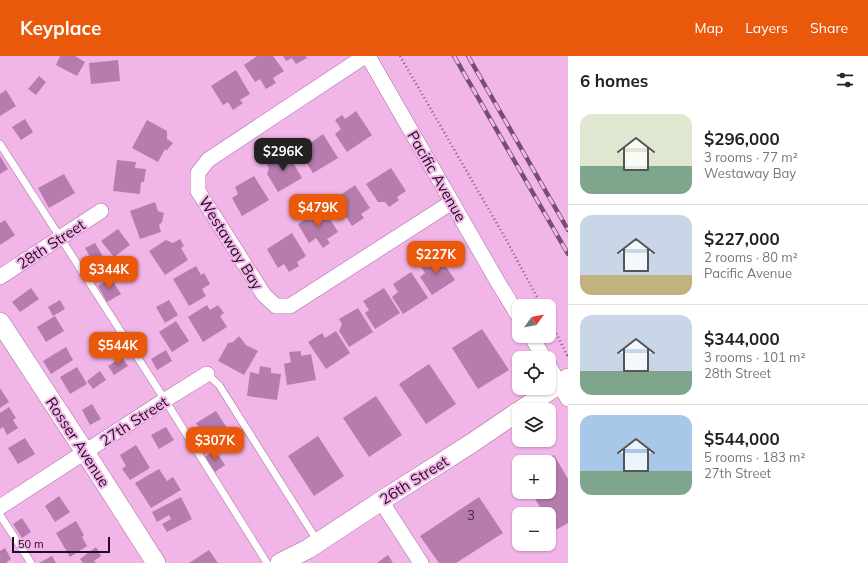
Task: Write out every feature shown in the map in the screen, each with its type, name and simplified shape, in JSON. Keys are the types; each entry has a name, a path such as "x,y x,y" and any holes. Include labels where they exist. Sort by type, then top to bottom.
{"street":[{"name":"Westaway Bay","path":"365,56 208,160 198,174 198,191 209,206 264,295 276,306 290,306 452,202"},
{"name":"Pacific Avenue","path":"368,56 512,305"},
{"name":"28th Street","path":"0,277 101,211"},
{"name":"Rosser Avenue","path":"0,322 156,563"},
{"name":"27th Street","path":"0,507 207,374"},
{"path":"556,375 565,387"},
{"name":"26th Street","path":"535,403 565,387"},
{"name":"26th Street","path":"280,563 313,546 512,416"},
{"path":"381,501 421,563"},
{"name":"26th Street","path":"295,563 313,546"}],"lane":[{"path":"0,144 165,400 267,563"},
{"path":"207,374 219,385 313,546"},
{"path":"0,515 31,563"}],"path":[{"path":"400,56 503,234 538,299"},
{"path":"556,332 567,355 568,354"}],"building":[{"path":"60,56 75,56 85,62 77,76 56,65"},
{"path":"257,56 273,56 284,71 273,78 276,83 266,89 260,79 255,82 244,65"},
{"path":"283,56 306,56 307,58 296,64 292,58 286,61"},
{"path":"118,60 120,81 91,84 89,63"},
{"path":"236,70 250,94 240,100 243,103 233,110 228,102 223,105 211,86"},
{"path":"39,76 46,82 36,95 28,89"},
{"path":"6,90 16,106 0,116 0,94"},
{"path":"356,111 372,135 347,152 335,134 341,129 335,120 342,115 345,119"},
{"path":"25,119 33,132 21,140 12,127"},
{"path":"147,120 167,131 167,139 173,143 166,151 165,149 158,162 132,148"},
{"path":"323,134 338,158 313,173 302,156 303,150 299,144 309,138 312,142"},
{"path":"286,151 302,178 278,192 267,174 269,168 266,163"},
{"path":"0,156 8,169 0,174"},
{"path":"117,160 136,162 135,168 146,169 144,182 141,182 140,194 113,191"},
{"path":"391,168 406,191 397,197 399,200 389,207 385,202 378,202 366,184"},
{"path":"64,174 75,193 49,208 38,188"},
{"path":"254,176 269,200 242,216 232,198 238,194 235,187"},
{"path":"355,185 370,208 361,214 364,218 352,226 346,217 341,220 330,202"},
{"path":"155,202 158,211 164,213 162,222 159,225 161,232 140,239 130,211"},
{"path":"323,208 338,232 327,239 330,243 323,248 316,238 309,243 298,224"},
{"path":"5,220 15,235 0,245 0,223"},
{"path":"118,229 130,245 114,257 101,241"},
{"path":"292,233 306,256 297,262 299,266 289,272 284,264 278,268 267,249"},
{"path":"180,239 184,246 181,248 188,260 165,275 149,251 166,240 173,243"},
{"path":"95,243 109,267 99,273 85,248"},
{"path":"438,255 455,280 432,295 420,277 425,273 421,267"},
{"path":"196,266 201,275 204,273 210,284 202,289 206,296 189,306 173,279"},
{"path":"411,272 428,298 403,314 392,297 398,292 393,284"},
{"path":"111,278 121,294 107,302 98,286"},
{"path":"31,288 39,299 20,312 12,302"},
{"path":"384,288 400,313 375,329 365,313 369,310 363,301"},
{"path":"60,300 65,309 53,316 48,307"},
{"path":"169,300 178,315 165,323 156,307"},
{"path":"207,305 210,310 218,305 224,313 220,316 227,327 203,342 188,317"},
{"path":"358,308 373,332 349,347 339,331 342,324 339,319"},
{"path":"55,316 64,331 46,342 37,327"},
{"path":"176,321 189,341 172,352 159,332"},
{"path":"482,329 509,370 478,389 452,348"},
{"path":"336,331 350,353 326,369 308,342 322,333 325,338"},
{"path":"239,336 246,345 258,351 244,375 218,361 228,343 233,342"},
{"path":"66,347 73,360 51,374 43,361"},
{"path":"166,350 172,361 157,370 151,359"},
{"path":"301,351 301,356 311,354 316,380 287,385 284,364 291,362 289,352"},
{"path":"122,357 128,366 114,375 108,366"},
{"path":"429,364 456,404 426,424 399,384"},
{"path":"260,366 271,368 271,373 281,374 277,400 247,396 250,372 259,374"},
{"path":"77,367 87,384 70,394 60,377"},
{"path":"100,371 106,380 93,389 87,381"},
{"path":"0,388 9,402 0,408"},
{"path":"376,396 402,435 369,457 343,418"},
{"path":"92,404 101,419 90,425 82,410"},
{"path":"9,407 16,418 13,420 18,428 7,435 3,427 0,429 0,413"},
{"path":"216,411 227,428 220,433 217,429 204,436 196,423"},
{"path":"166,427 174,440 159,449 151,435"},
{"path":"318,436 344,476 314,496 288,456"},
{"path":"25,438 35,454 18,464 8,448"},
{"path":"136,445 150,468 130,480 122,469 126,466 120,455"},
{"path":"215,450 225,465 215,472 205,457"},
{"path":"556,458 568,479 568,523 556,530 556,507 540,507 535,499 556,499"},
{"path":"159,469 167,481 173,477 181,490 151,508 135,483"},
{"path":"59,496 70,512 55,522 45,506"},
{"path":"181,497 192,519 167,532 162,524 171,519 169,515 157,522 152,512"},
{"path":"479,497 503,533 456,563 439,563 420,536"},
{"path":"22,518 31,532 22,538 13,524"},
{"path":"76,521 84,535 82,537 87,546 70,557 56,533"},
{"path":"96,547 101,556 94,561 96,563 83,563 80,559"},
{"path":"5,548 11,559 7,563 0,563 0,551"},
{"path":"209,550 218,563 189,563"},
{"path":"388,555 393,563 377,563"},
{"path":"52,556 56,563 39,563"}],"railway":[{"path":"454,56 568,254"},
{"path":"468,56 568,230"}]}
